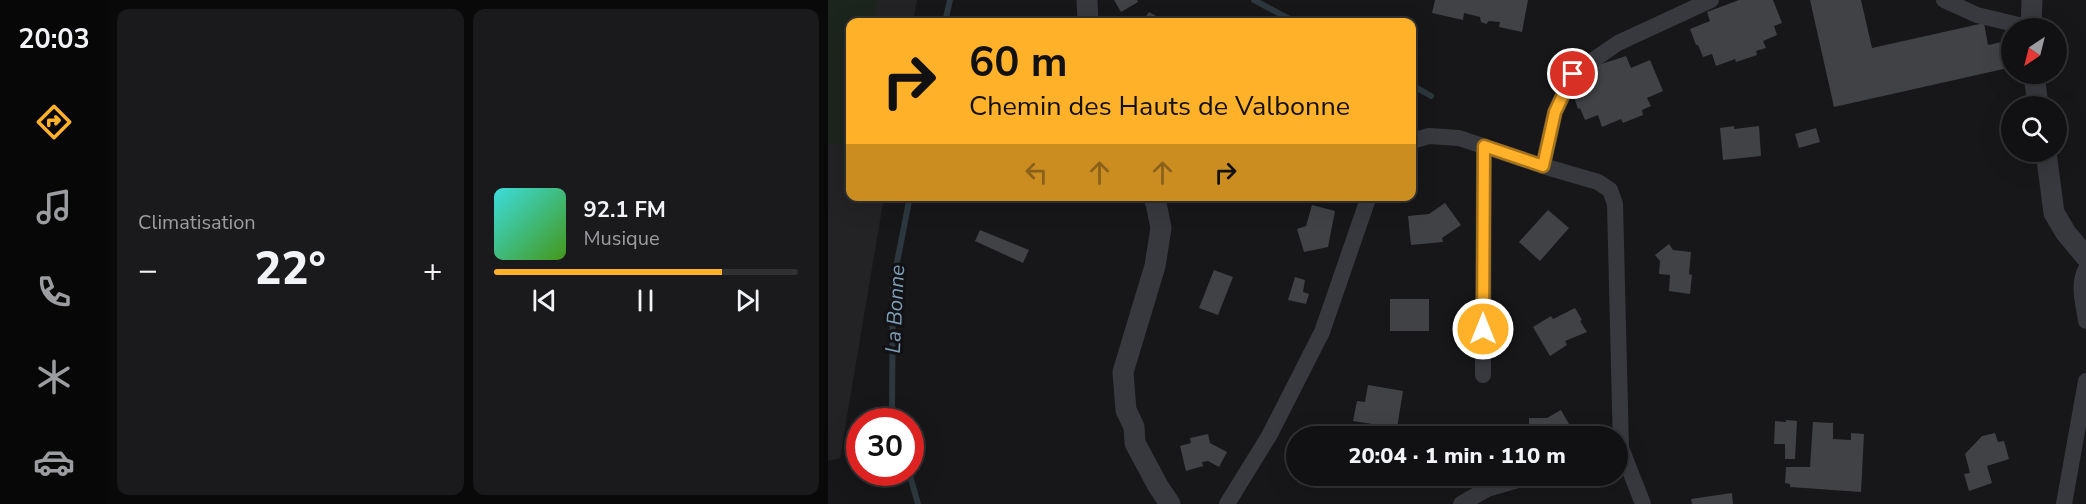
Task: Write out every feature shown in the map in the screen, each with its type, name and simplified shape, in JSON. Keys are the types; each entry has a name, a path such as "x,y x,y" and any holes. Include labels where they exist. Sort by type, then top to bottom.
{"street":[{"path":"1087,0 1088,18"},
{"path":"1543,166 1555,112 1573,74 1618,43 1711,0"},
{"path":"1944,0 1977,15 2001,21"},
{"path":"2031,18 2032,0"},
{"path":"1416,140 1429,136 1460,138 1598,182 1610,190 1615,204 1619,426"},
{"path":"1483,375 1484,146"},
{"path":"2047,162 2054,213 2066,233 2086,257"},
{"path":"1155,201 1161,228 1155,266 1123,372 1126,410 1134,427 1135,443 1170,504"},
{"path":"1227,504 1269,436 1322,332 1367,201"},
{"path":"2086,269 2081,289 2086,321"},
{"path":"2064,504 2086,381"},
{"path":"1628,470 1643,504"},
{"path":"1461,504 1487,489 1497,486"}],"shaded area":[{"path":"828,0 917,0 914,18 846,18 846,201 883,201 848,408 846,408 840,458 828,461"},
{"path":"828,0 877,0 875,18 846,18 846,145 828,143"}],"building":[{"path":"1114,0 1137,0 1138,2 1121,12"},
{"path":"1435,0 1528,0 1522,32 1499,27 1500,22 1489,21 1486,24 1481,22 1480,17 1464,13 1463,20 1432,13"},
{"path":"1739,0 1773,0 1782,23 1774,26 1777,35 1763,41 1766,48 1756,51 1757,55 1736,62 1735,59 1716,66 1712,54 1703,57 1690,29 1710,21 1707,12"},
{"path":"1810,0 1861,0 1872,48 1984,23 1988,45 2001,42 2001,70 1834,107"},
{"path":"1149,12 1160,18 1145,18"},
{"path":"1626,56 1631,68 1650,60 1663,91 1647,98 1651,106 1642,110 1643,115 1623,123 1621,119 1602,127 1598,115 1585,120 1580,108 1578,109 1570,85 1595,66"},
{"path":"1734,126 1734,129 1759,126 1761,156 1723,160 1720,128"},
{"path":"1816,128 1820,142 1799,148 1795,134"},
{"path":"1445,203 1461,225 1442,238 1443,242 1411,245 1408,216 1429,214"},
{"path":"1312,205 1335,211 1328,247 1304,252 1297,229 1306,226"},
{"path":"1548,210 1569,228 1540,261 1519,242"},
{"path":"980,230 1029,250 1023,263 975,241"},
{"path":"1669,244 1673,250 1691,252 1690,294 1669,291 1670,275 1659,274 1660,261 1655,255"},
{"path":"1214,270 1233,277 1218,315 1199,308"},
{"path":"1295,277 1305,280 1303,292 1309,294 1306,304 1288,300"},
{"path":"1390,299 1429,299 1429,331 1390,331"},
{"path":"1575,308 1587,332 1565,341 1567,345 1550,356 1533,327 1551,316 1553,319"},
{"path":"1368,385 1403,391 1397,426 1353,421 1357,401 1365,402"},
{"path":"1561,410 1569,424 1529,426 1529,418 1547,418"},
{"path":"1786,420 1797,421 1795,459 1785,459 1785,444 1774,444 1775,421 1786,422"},
{"path":"1813,422 1833,423 1833,439 1851,440 1851,433 1864,434 1861,492 1790,487 1790,484 1785,483 1786,467 1810,467"},
{"path":"1995,433 1998,442 2004,441 2009,459 1987,466 1992,483 1969,491 1964,474 1970,473 1965,454 1982,436"},
{"path":"1208,434 1210,443 1227,452 1219,467 1208,461 1202,462 1203,466 1186,471 1180,446 1191,443 1190,438"},
{"path":"1732,493 1733,504 1692,504 1691,499"}],"waterway":[{"name":"La Bonne","path":"946,18 950,0"},
{"path":"1254,0 1288,18"},
{"path":"1416,87 1431,96"},
{"name":"La Bonne","path":"892,408 893,283 909,201"},
{"name":"La Bonne","path":"913,486 918,504"}],"route":[{"path":"1483,329 1484,146 1543,166 1555,112 1573,74"}]}
